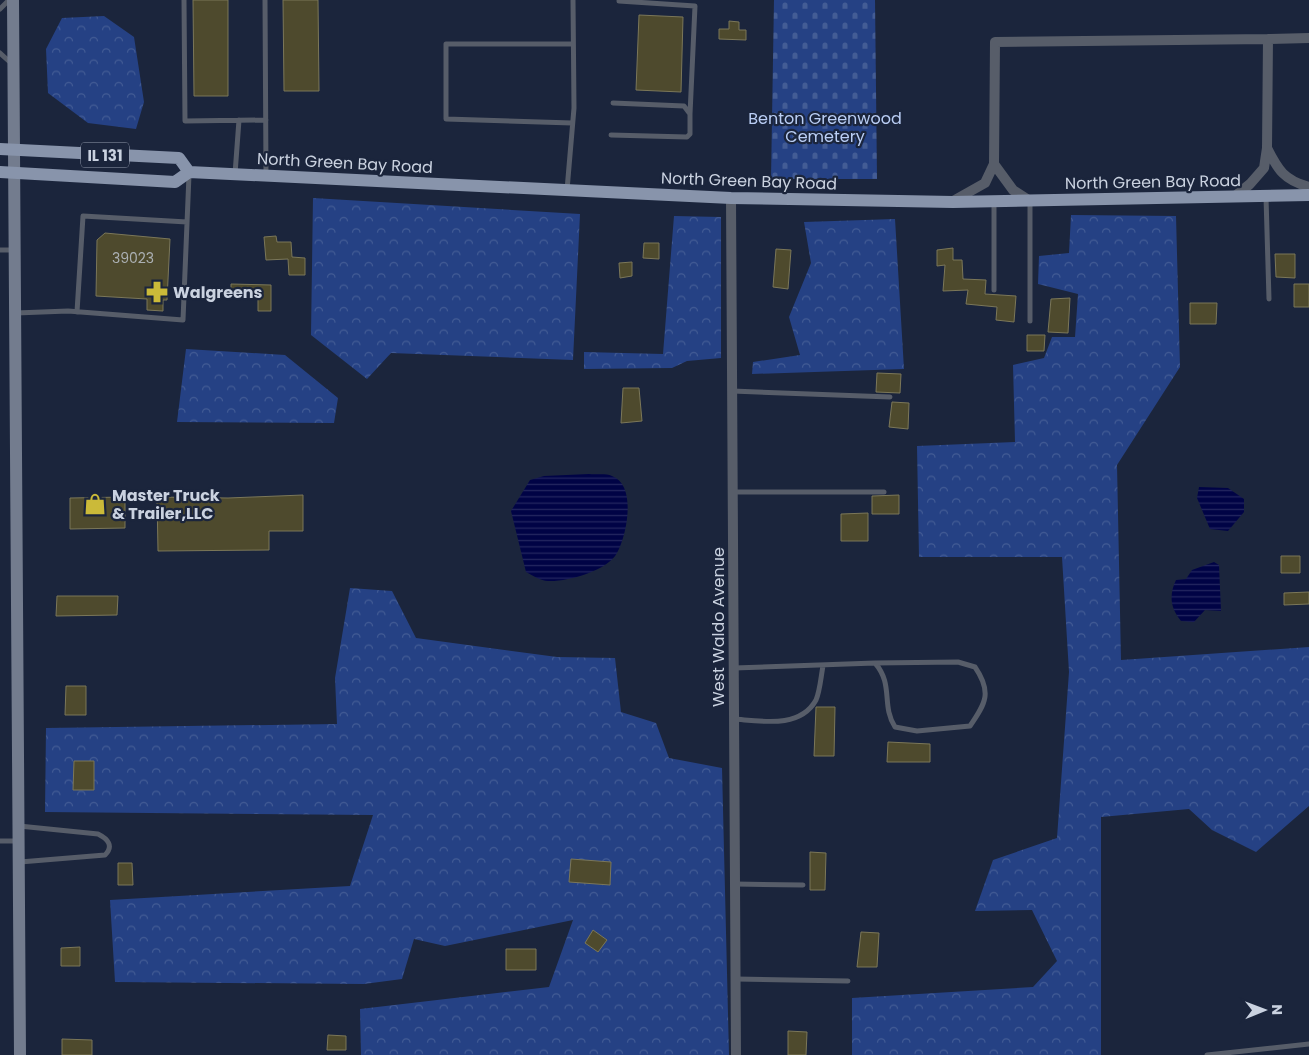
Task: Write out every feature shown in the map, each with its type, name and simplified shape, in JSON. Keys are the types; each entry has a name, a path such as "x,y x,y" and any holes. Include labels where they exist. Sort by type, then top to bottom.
{"main road":[{"path":"13,0 20,1055"},
{"name":"IL 131","path":"0,149 179,158 189,172"},
{"name":"North Green Bay Road","path":"0,172 175,182 189,172 731,198 952,202 1309,195"}],"street":[{"path":"952,202 985,183 994,164 995,42 1309,38"},
{"path":"1234,197 1264,168 1267,148 1268,39"},
{"path":"1267,148 1276,166 1292,182 1309,187"},
{"path":"994,164 1013,190 1030,201"},
{"name":"West Waldo Avenue","path":"731,198 736,1055"}],"lane":[{"path":"0,9 9,0"},
{"path":"184,0 186,121 266,120"},
{"path":"265,0 266,176"},
{"path":"567,191 574,108 573,0"},
{"path":"611,135 687,137 690,134 695,6 619,0"},
{"path":"572,123 446,119 446,44 573,44"},
{"path":"0,53 14,66"},
{"path":"613,103 684,106 690,114"},
{"path":"235,174 239,120"},
{"path":"16,313 77,312 183,320 189,172"},
{"path":"1266,196 1269,298"},
{"path":"994,201 994,290"},
{"path":"1030,201 1030,322"},
{"path":"77,312 83,216 187,222"},
{"path":"0,250 15,250"},
{"path":"732,391 890,397"},
{"path":"733,492 884,492"},
{"path":"734,668 823,666 875,664 958,662 975,667 983,678 986,693 984,706 970,726 917,731 895,726 888,716 887,683 884,673 875,664"},
{"path":"734,719 778,721 791,720 803,714 816,700 823,666"},
{"path":"18,826 98,834 107,838 110,844 105,856 19,862"},
{"path":"0,841 18,841"},
{"path":"735,884 803,885"},
{"path":"735,979 848,981"},
{"path":"1207,1055 1309,1044"}],"green space":[{"name":"Benton Greenwood Cemetery","path":"774,0 875,0 877,179 771,179"},
{"path":"104,16 134,37 144,102 136,129 88,123 48,93 46,49 62,18"},
{"path":"313,198 580,214 573,360 391,353 367,379 311,335"},
{"path":"1071,215 1176,216 1180,367 1117,465 1121,660 1309,647 1309,806 1256,852 1212,830 1189,809 1101,817 1101,1055 852,1055 852,998 1033,987 1057,961 1032,910 975,911 993,860 1057,838 1069,672 1062,557 919,557 917,446 1015,442 1013,365 1044,358 1052,337 1075,337 1078,294 1038,284 1039,256 1069,253"},
{"path":"674,216 721,217 721,358 687,361 672,368 584,369 584,352 663,354"},
{"path":"895,219 904,369 752,374 753,362 800,355 789,317 811,263 804,222"},
{"path":"186,349 285,355 338,398 334,423 177,422"},
{"path":"350,588 392,591 416,638 557,657 615,658 621,712 656,723 669,758 722,768 729,1055 361,1055 360,1009 549,987 573,920 445,946 414,939 402,979 364,984 115,982 110,900 350,886 373,815 45,812 46,728 337,724 335,678"}],"shaded area":[{"path":"589,474 612,476 620,481 625,489 628,511 624,535 617,553 605,565 596,570 565,580 545,581 526,572 511,511 530,480 544,476"},
{"path":"1199,487 1228,488 1244,499 1244,512 1228,531 1210,529 1197,498"},
{"path":"1214,562 1219,565 1221,611 1205,610 1194,622 1181,621 1177,616 1172,601 1172,591 1176,580 1186,579 1192,570"}],"building":[{"path":"193,0 228,0 228,96 194,96"},
{"path":"283,0 318,0 319,91 284,91"},
{"path":"639,15 683,17 681,92 636,90"},
{"path":"729,21 739,22 739,30 746,30 746,40 719,39 719,29 729,29"},
{"name":"Walgreens","path":"105,233 170,239 167,300 163,300 163,311 147,310 147,299 96,296 97,240"},
{"path":"276,236 277,242 291,242 292,257 305,258 305,275 289,275 288,259 266,260 264,237"},
{"path":"644,243 659,243 659,259 643,258"},
{"path":"953,248 953,260 962,260 963,279 986,280 985,294 1016,296 1014,322 996,320 997,307 966,304 968,290 943,291 945,265 937,266 937,250"},
{"path":"776,249 791,250 788,289 773,287"},
{"path":"1275,254 1295,254 1295,278 1276,277"},
{"path":"632,262 632,276 620,278 619,263"},
{"path":"231,284 271,285 271,311 258,311 258,297 231,297"},
{"path":"1294,284 1309,284 1309,307 1294,307"},
{"path":"1070,298 1068,333 1048,332 1051,299"},
{"path":"1190,303 1217,303 1216,324 1190,324"},
{"path":"1027,335 1045,335 1044,351 1027,351"},
{"path":"877,373 901,374 900,393 876,392"},
{"path":"623,388 639,388 642,421 621,423"},
{"path":"892,402 909,403 908,429 889,427"},
{"path":"303,495 303,531 269,531 269,550 158,551 157,497 228,498"},
{"path":"899,495 899,514 872,514 872,496"},
{"path":"125,497 125,528 70,529 70,498"},
{"path":"868,513 868,541 841,541 841,514"},
{"path":"1281,556 1300,556 1300,573 1281,573"},
{"path":"1309,592 1309,604 1284,605 1284,593"},
{"path":"57,596 118,596 117,615 56,616"},
{"path":"66,686 86,686 86,715 65,715"},
{"path":"816,707 835,707 834,756 814,756"},
{"path":"888,742 930,744 930,762 887,762"},
{"path":"74,761 94,761 94,790 73,790"},
{"path":"810,852 826,853 825,890 810,890"},
{"path":"571,859 611,862 610,885 569,882"},
{"path":"118,863 132,863 133,885 118,885"},
{"path":"593,930 607,940 598,952 585,943"},
{"path":"861,932 879,933 877,967 857,967"},
{"path":"80,947 80,966 61,966 61,948"},
{"path":"506,949 536,949 536,970 506,970"},
{"path":"788,1031 807,1032 806,1055 788,1055"},
{"path":"328,1035 346,1036 346,1050 327,1050"},
{"path":"62,1039 92,1040 92,1055 62,1055"}],"place":[{"name":"Walgreens","path":"157,292"},
{"name":"Master Truck & Trailer,LLC","path":"95,504"}]}
